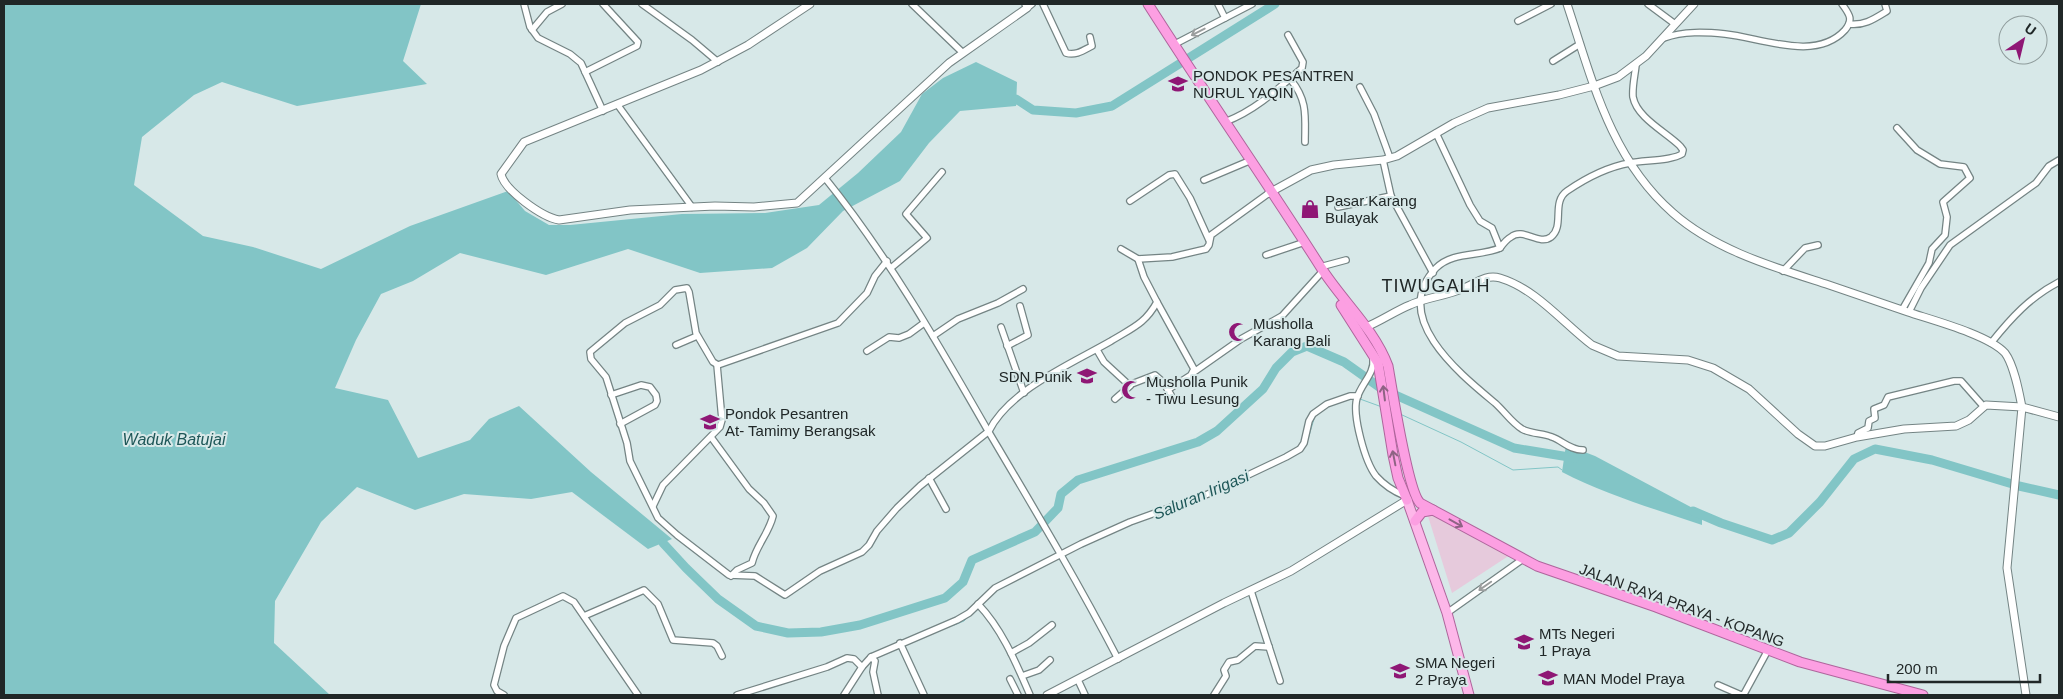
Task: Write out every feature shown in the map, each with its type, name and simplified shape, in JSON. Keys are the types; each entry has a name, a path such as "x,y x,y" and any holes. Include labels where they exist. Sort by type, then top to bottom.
{"highway":[{"path":"1144,4 1191,70 1385,372"},
{"path":"1148,4 1180,54"},
{"path":"1191,70 1302,244 1366,327 1385,358 1386,415 1396,472 1406,498"},
{"name":"JALAN RAYA PRAYA - KOPANG","path":"1385,372 1415,497 1433,510 1522,560 1571,579 1656,607 1811,666 1924,695"},
{"path":"1414,521 1422,512 1433,510"}],"main road":[{"path":"1406,498 1447,613 1469,695"}],"street":[{"path":"524,4 532,30 541,41 576,57 603,110"},
{"path":"532,30 547,12 562,4"},
{"path":"585,72 637,46 638,42 603,4"},
{"path":"642,4 692,40 718,62"},
{"path":"810,4 718,62 522,144 500,174 504,182 515,194 538,210 550,218 559,220 624,211 793,204 803,198 962,52 994,32 1028,5"},
{"path":"912,4 962,52"},
{"path":"1043,4 1066,53 1079,53 1092,46 1090,37"},
{"path":"1218,4 1225,18"},
{"path":"1175,44 1252,4"},
{"path":"1518,21 1552,4"},
{"path":"1567,4 1608,126 1631,163 1663,204 1685,223 1744,255 1782,271 1933,320 1991,343 2007,356 2022,407 2008,575 2026,695"},
{"path":"1648,4 1675,24"},
{"path":"1121,249 1138,258 1190,253 1206,248 1209,245 1211,235 1270,192 1312,170 1386,159 1488,108 1559,95 1594,86 1618,77 1636,65 1664,38 1694,4"},
{"path":"1664,38 1684,33 1724,34 1809,47 1831,42 1849,24 1851,17 1842,4"},
{"path":"1849,24 1859,25 1868,22 1887,11 1885,4"},
{"path":"1225,122 1254,108 1290,80 1303,66 1288,35"},
{"path":"1552,61 1580,44"},
{"path":"1583,450 1572,448 1550,436 1523,429 1478,389 1431,339 1424,325 1422,302 1424,288 1442,263 1453,258 1486,254 1500,248 1516,234 1545,239 1551,237 1558,228 1558,211 1564,193 1604,170 1631,163 1680,156 1683,151 1676,142 1640,112 1637,106 1633,92 1636,65"},
{"path":"1290,80 1298,89 1306,110 1305,142"},
{"path":"1360,87 1374,114 1386,159 1391,196 1433,273"},
{"path":"617,104 692,207"},
{"path":"1897,128 1918,150 1940,164 1964,167 1970,178 1943,202 1947,217 1945,236 1932,249 1929,263 1905,311"},
{"path":"1436,133 1470,205 1480,221 1492,228 1500,248"},
{"path":"1905,311 1950,245 2036,183 2049,166 2059,160"},
{"path":"1204,180 1249,161"},
{"path":"892,268 927,238 906,214 942,172"},
{"path":"1130,201 1172,174 1176,174 1190,198 1209,240"},
{"path":"825,178 892,268 1038,515 1118,659"},
{"path":"1338,207 1391,196"},
{"path":"1266,255 1302,244"},
{"path":"1782,271 1805,248 1818,245"},
{"path":"1138,258 1144,277 1191,363 1194,372"},
{"path":"1115,399 1130,386 1155,376 1170,392 1194,372 1241,339 1282,316 1320,269 1346,260"},
{"path":"716,365 838,323 867,293 876,276 887,262"},
{"path":"1366,327 1408,306 1460,290 1486,277 1499,278 1529,292 1592,344 1618,356 1688,360 1700,363 1731,377 1758,397 1804,439 1815,446 1825,446 1857,437 1922,427 1945,428 1956,426 1969,420 1984,407 1990,405 2022,407 2059,417"},
{"path":"1991,343 2008,321 2028,302 2059,282"},
{"path":"653,506 663,485 711,437 722,423 716,365 697,336 692,318 689,292 686,288 675,290 656,308 621,326 590,353 591,359 602,370 627,443 630,462 657,516 670,529 731,576 755,576 783,594 787,594 820,570 862,552 897,508 930,478 989,431 1000,414 1024,393 1043,379 1097,350 1142,322 1149,316 1157,302"},
{"path":"933,336 958,319 998,303 1023,289"},
{"path":"1007,346 1028,335 1020,306"},
{"path":"867,351 889,337 899,338 909,334 924,323"},
{"path":"1001,327 1024,393"},
{"path":"676,345 697,336"},
{"path":"1048,695 1291,571 1406,498 1385,484 1372,469 1360,431 1356,408 1358,397 1371,372 1374,361 1371,349"},
{"path":"1097,350 1104,362 1130,386"},
{"path":"1857,437 1858,433 1868,428 1869,421 1875,418 1874,409 1883,406 1888,397 1954,381 1961,381 1984,407"},
{"path":"611,395 641,385 650,386 656,394 657,400 655,405 620,424"},
{"path":"844,695 862,667 872,659 958,620 979,606 995,588 1062,557 1130,522 1208,494 1286,457 1300,449 1304,443 1309,421 1313,414 1327,404 1350,396 1358,397"},
{"path":"711,437 748,489 764,503 773,516 768,531 755,552 752,563 737,570 731,576"},
{"path":"930,478 946,510"},
{"path":"1447,613 1522,560"},
{"path":"584,616 644,590 658,604 673,640 713,643 717,646 722,656"},
{"path":"1251,591 1280,681"},
{"path":"504,695 498,693 494,685 507,637 517,617 563,596 571,599 584,616 636,694"},
{"path":"979,606 995,625 1011,653 1030,695"},
{"path":"1011,653 1029,643 1052,625"},
{"path":"901,646 924,695"},
{"path":"1214,695 1225,678 1224,670 1229,662 1238,660 1255,646 1269,647"},
{"path":"1718,685 1742,695 1745,693 1768,650"},
{"path":"737,695 828,667 847,658 854,659 862,667"},
{"path":"872,659 872,672 878,695"},
{"path":"1022,676 1038,671 1050,660"},
{"path":"1010,679 1018,695"},
{"path":"1078,680 1085,695"}],"shaded area":[{"path":"1427,513 1510,555 1452,593"}],"water":[{"name":"Waduk Batujai","path":"4,4 421,4 403,61 427,84 297,106 222,82 194,95 142,137 134,185 203,236 253,247 321,269 410,226 508,191 525,211 549,225 570,225 682,214 765,213 819,205 858,173 901,132 922,94 943,78 976,62 1017,82 1016,106 960,111 929,143 900,181 843,211 807,248 772,268 700,273 628,249 546,275 460,253 413,281 381,294 356,340 335,388 388,400 418,458 470,440 489,419 519,406 591,472 672,539 648,549 572,492 531,499 464,494 415,510 357,487 321,522 275,601 274,643 330,695 4,695"},
{"path":"1566,445 1595,456 1702,513 1702,525 1613,495 1562,472"}],"waterway":[{"path":"1016,99 1033,110 1076,113 1112,106 1275,4"},
{"path":"663,543 718,599 756,626 788,633 821,632 860,625 945,598 963,582 972,560 1035,532 1058,508 1061,494 1078,480 1198,442 1217,431 1263,389 1276,368 1292,352 1307,346 1344,362 1382,389 1514,448 1575,458"},
{"name":"Saluran Irigasi","path":"1360,399 1382,407"},
{"name":"Saluran Irigasi","path":"1400,414 1461,442 1513,470 1558,467 1562,470"},
{"name":"Saluran Irigasi","path":"1308,439 1314,419"},
{"path":"1693,511 1721,523 1772,540 1789,533 1820,502 1854,459 1875,449 1932,460 2019,486 2059,495"},
{"name":"Saluran Irigasi","path":"954,625 964,621 969,616"}],"place":[{"name":"PONDOK PESANTREN NURUL YAQIN","path":"1178,84"},
{"name":"Pasar Karang Bulayak","path":"1310,209"},
{"name":"Musholla Karang Bali","path":"1238,332"},
{"name":"SDN Punik","path":"1087,376"},
{"name":"Musholla Punik - Tiwu Lesung","path":"1131,390"},
{"name":"Pondok Pesantren At- Tamimy Berangsak","path":"710,422"},
{"name":"MTs Negeri 1 Praya","path":"1524,642"},
{"name":"SMA Negeri 2 Praya","path":"1400,671"},
{"name":"MAN Model Praya","path":"1548,678"}],"district":[{"name":"TIWUGALIH","path":"1436,286"}]}
